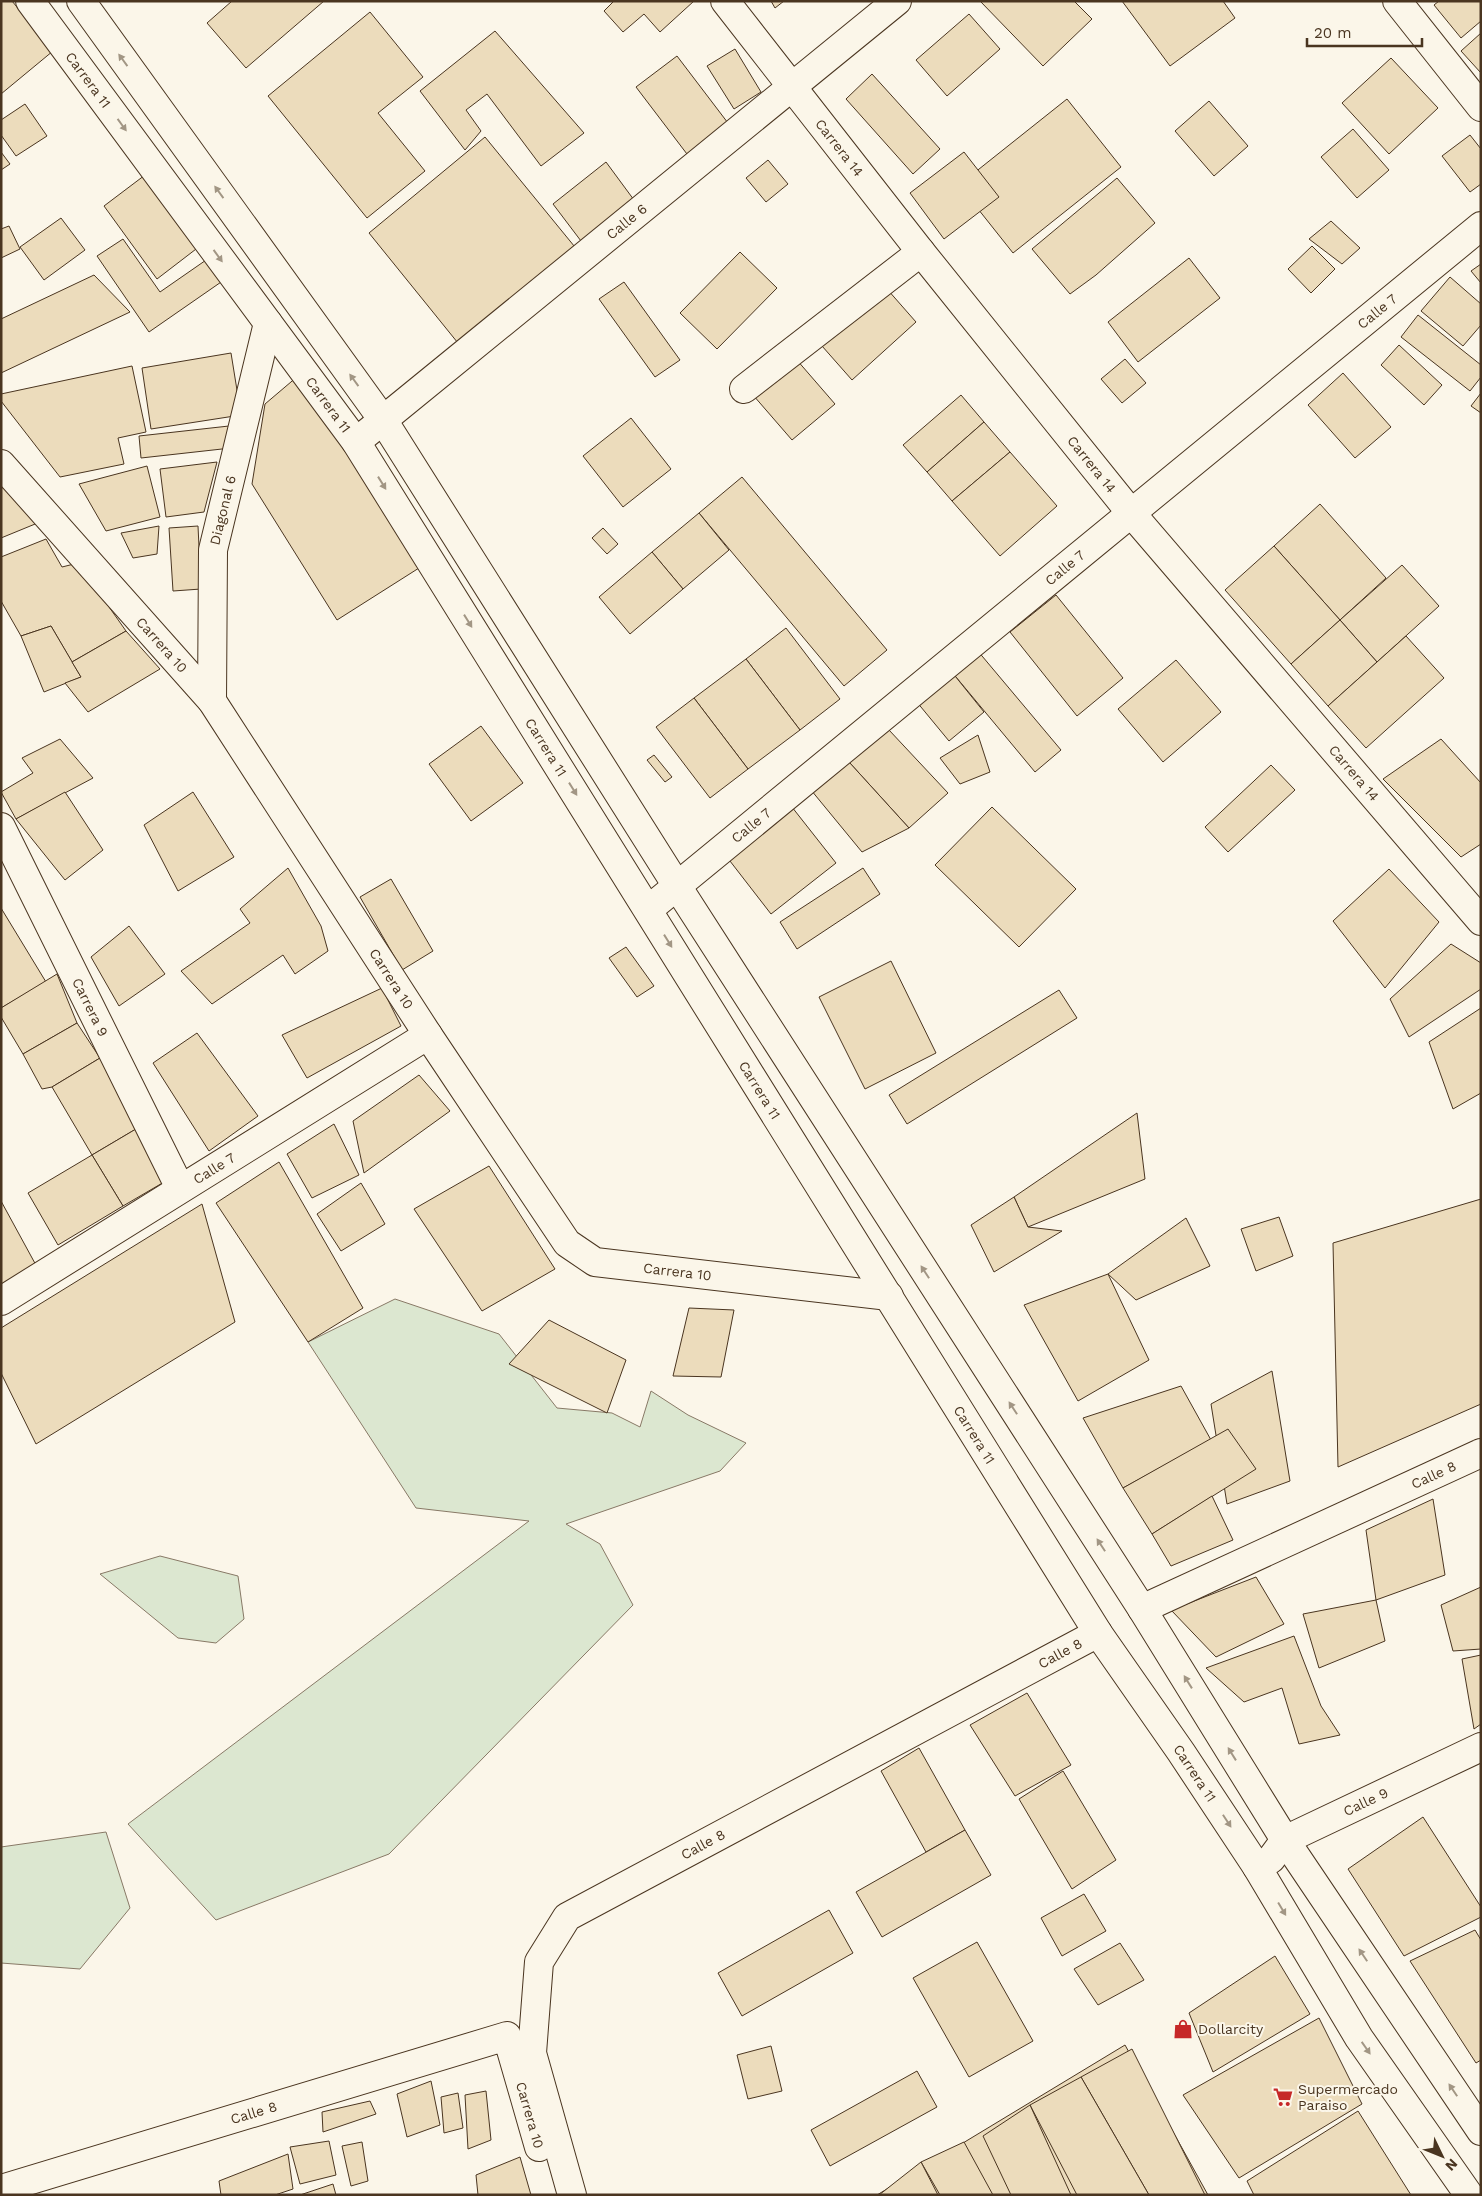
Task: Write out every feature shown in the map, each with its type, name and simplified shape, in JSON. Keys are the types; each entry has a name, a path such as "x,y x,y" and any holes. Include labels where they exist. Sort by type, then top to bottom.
{"street":[{"name":"Carrera 11","path":"30,1 356,442 649,909 1098,1633 1181,1752 1257,1867 1359,2038 1469,2195"},
{"path":"80,1 383,420 677,886 1142,1609 1285,1840 1481,2130"},
{"name":"Carrera 14","path":"725,1 791,88 921,252 1131,513 1479,915"},
{"name":"Calle 6","path":"356,442 897,1"},
{"path":"1397,1 1481,107"},
{"name":"Calle 7","path":"649,909 1481,226"},
{"path":"744,390 921,252"},
{"name":"Diagonal 6","path":"212,701 213,550 268,323"},
{"name":"Carrera 10","path":"2,466 212,701 428,1035 567,1243 595,1262 889,1296"},
{"name":"Carrera 9","path":"1,827 180,1188"},
{"name":"Calle 7","path":"1,1301 428,1035"},
{"name":"Calle 8","path":"1142,1609 1481,1453"},
{"name":"Calle 8","path":"572,2195 532,2052 539,1962 567,1917 1098,1633"},
{"name":"Calle 9","path":"1257,1867 1271,1859 1285,1840 1481,1747"},
{"name":"Carrera 10","path":"506,2036 553,2195"},
{"name":"Calle 8","path":"1,2189 506,2036"}],"green space":[{"path":"395,1299 499,1334 557,1408 612,1413 640,1427 651,1391 688,1415 746,1443 720,1471 566,1524 600,1544 633,1605 389,1854 216,1920 128,1824 529,1521 416,1508 308,1342"},
{"path":"160,1556 238,1576 244,1619 216,1643 178,1638 100,1574"},
{"path":"106,1832 130,1908 80,1969 1,1963 1,1847"}],"building":[{"path":"1,1 12,1 53,51 1,94"},
{"path":"232,1 324,1 246,68 207,23"},
{"path":"614,1 694,1 660,32 644,14 623,32 604,11"},
{"path":"771,1 784,1 775,8"},
{"path":"980,1 1074,1 1092,19 1043,66"},
{"path":"1122,1 1223,1 1235,18 1170,66"},
{"path":"1439,1 1481,1 1481,21 1461,38 1434,5"},
{"path":"370,12 423,77 378,113 425,171 367,218 268,96"},
{"path":"969,14 1000,49 947,96 916,60"},
{"path":"495,31 584,133 541,166 487,94 466,110 481,131 465,150 420,91"},
{"path":"1481,33 1481,73 1461,51"},
{"path":"735,49 761,92 734,109 707,66"},
{"path":"677,56 731,127 690,158 636,87"},
{"path":"1391,58 1438,108 1389,154 1342,103"},
{"path":"872,74 940,149 913,174 846,99"},
{"path":"1067,99 1121,167 1013,253 959,185"},
{"path":"1209,101 1248,146 1214,176 1175,131"},
{"path":"25,104 47,136 16,156 1,135 1,120"},
{"path":"1353,129 1389,170 1357,198 1321,157"},
{"path":"1470,135 1481,149 1481,184 1470,192 1442,156"},
{"path":"485,137 579,252 462,348 369,233"},
{"path":"1,152 10,164 1,170"},
{"path":"964,152 999,197 944,239 910,193"},
{"path":"768,160 788,184 766,202 746,178"},
{"path":"606,162 634,200 581,241 553,204"},
{"path":"149,172 200,246 157,279 104,206"},
{"path":"1117,178 1155,223 1096,275 1070,294 1032,249"},
{"path":"61,218 85,250 44,280 20,247"},
{"path":"1331,221 1360,248 1342,264 1309,239"},
{"path":"9,226 20,249 1,258 1,229"},
{"path":"123,239 160,292 209,258 224,280 149,332 97,256"},
{"path":"1312,246 1335,269 1311,293 1288,269"},
{"path":"740,252 777,288 717,349 680,313"},
{"path":"1189,258 1220,298 1138,362 1108,322"},
{"path":"1481,264 1481,283 1471,271"},
{"path":"94,275 130,312 1,373 1,319"},
{"path":"1450,277 1481,304 1481,325 1463,346 1421,311"},
{"path":"624,282 680,360 655,377 599,299"},
{"path":"887,289 916,322 852,380 822,346"},
{"path":"1418,315 1481,365 1481,377 1470,391 1401,337"},
{"path":"1399,345 1442,385 1424,405 1381,365"},
{"path":"231,353 241,415 151,429 142,368"},
{"path":"796,359 835,404 792,440 753,395"},
{"path":"1125,359 1146,383 1122,403 1101,379"},
{"path":"132,366 146,432 118,438 124,464 60,477 1,401 1,394"},
{"path":"1343,373 1391,427 1355,458 1308,405"},
{"path":"298,376 419,568 337,620 252,484 265,404"},
{"path":"1481,393 1481,413 1471,406"},
{"path":"961,395 984,422 927,472 903,445"},
{"path":"631,418 671,469 623,507 583,456"},
{"path":"984,422 1010,452 952,501 927,472"},
{"path":"229,426 231,448 141,458 139,436"},
{"path":"1010,452 1057,506 1000,556 952,501"},
{"path":"217,462 204,512 166,517 160,469"},
{"path":"147,466 160,517 106,531 79,484"},
{"path":"742,477 887,650 844,686 699,513"},
{"path":"7,487 40,522 1,538 1,488"},
{"path":"1320,504 1386,578 1340,620 1274,546"},
{"path":"699,513 729,550 683,589 652,552"},
{"path":"159,526 157,554 133,558 121,533"},
{"path":"198,526 201,589 173,591 169,528"},
{"path":"603,528 618,544 607,554 592,538"},
{"path":"46,539 62,567 78,563 126,631 72,662 51,626 21,636 1,601 1,557"},
{"path":"1274,546 1340,620 1291,664 1225,590"},
{"path":"652,552 683,589 630,634 599,597"},
{"path":"1402,565 1439,606 1377,662 1340,620"},
{"path":"1056,595 1123,678 1077,716 1010,632"},
{"path":"1340,620 1377,662 1328,706 1291,664"},
{"path":"51,626 81,677 44,692 21,636"},
{"path":"786,628 840,699 800,730 746,659"},
{"path":"126,631 160,669 88,712 65,683 81,677 72,662"},
{"path":"1406,636 1444,678 1366,748 1328,706"},
{"path":"977,650 1061,750 1035,772 951,671"},
{"path":"746,659 800,730 748,769 694,698"},
{"path":"1176,660 1221,712 1163,762 1118,709"},
{"path":"951,671 984,712 949,741 916,701"},
{"path":"694,698 748,769 710,798 656,727"},
{"path":"481,726 523,783 471,821 429,764"},
{"path":"889,730 948,793 909,828 849,762"},
{"path":"978,735 990,772 960,784 940,758"},
{"path":"60,739 93,778 16,819 1,792 33,773 22,758"},
{"path":"1441,739 1481,783 1481,844 1461,857 1383,779"},
{"path":"654,755 672,777 665,782 647,760"},
{"path":"849,762 909,828 862,852 811,790"},
{"path":"1271,765 1295,790 1228,852 1205,827"},
{"path":"65,792 103,850 65,880 16,819"},
{"path":"193,792 234,857 178,891 144,825"},
{"path":"788,802 836,863 771,914 723,852"},
{"path":"992,807 1076,889 1019,947 935,865"},
{"path":"288,868 321,926 328,951 295,974 283,955 212,1004 181,971 250,923 240,909"},
{"path":"863,868 880,894 797,949 780,922"},
{"path":"1389,869 1439,922 1385,988 1333,921"},
{"path":"391,879 433,951 402,970 360,897"},
{"path":"1,908 46,982 1,1008"},
{"path":"129,926 165,974 119,1006 91,957"},
{"path":"1451,944 1481,963 1481,989 1409,1037 1390,999"},
{"path":"626,947 654,986 637,997 609,958"},
{"path":"891,961 936,1053 865,1089 819,997"},
{"path":"57,974 77,1023 23,1054 1,1017 1,1008"},
{"path":"382,988 401,1026 307,1078 282,1035"},
{"path":"1059,990 1077,1018 907,1124 889,1095"},
{"path":"1481,1008 1481,1093 1453,1109 1429,1042"},
{"path":"77,1023 100,1058 52,1087 42,1089 23,1054"},
{"path":"197,1033 258,1116 209,1151 153,1063"},
{"path":"100,1058 141,1126 92,1155 52,1087"},
{"path":"419,1075 450,1111 364,1173 353,1121"},
{"path":"1137,1113 1145,1179 1028,1227 1014,1197"},
{"path":"334,1124 359,1175 312,1198 287,1154"},
{"path":"141,1126 171,1178 123,1206 92,1155"},
{"path":"92,1155 123,1206 58,1245 28,1193"},
{"path":"279,1162 363,1308 308,1342 216,1203"},
{"path":"489,1166 555,1269 482,1311 414,1209"},
{"path":"361,1183 385,1224 341,1251 317,1214"},
{"path":"1014,1197 1028,1227 1062,1231 994,1272 971,1225"},
{"path":"1481,1199 1481,1404 1338,1467 1333,1243"},
{"path":"1,1201 37,1267 1,1286"},
{"path":"202,1204 235,1322 36,1444 1,1373 1,1328"},
{"path":"1279,1217 1293,1256 1256,1271 1241,1229"},
{"path":"1186,1218 1210,1266 1136,1300 1108,1274"},
{"path":"1108,1274 1149,1360 1078,1401 1024,1305"},
{"path":"689,1308 734,1310 721,1377 673,1376"},
{"path":"549,1320 626,1360 607,1413 509,1364"},
{"path":"1272,1371 1290,1481 1227,1504 1211,1404"},
{"path":"1181,1386 1211,1440 1123,1488 1083,1418"},
{"path":"1228,1429 1256,1469 1152,1534 1123,1488"},
{"path":"1212,1496 1233,1540 1171,1566 1152,1534"},
{"path":"1433,1499 1445,1575 1376,1600 1366,1530"},
{"path":"1256,1577 1284,1624 1216,1657 1171,1610"},
{"path":"1481,1587 1481,1649 1453,1651 1441,1605"},
{"path":"1376,1600 1385,1641 1319,1668 1303,1614"},
{"path":"1294,1636 1321,1706 1340,1735 1299,1744 1282,1688 1244,1702 1206,1668"},
{"path":"1481,1655 1481,1724 1474,1729 1462,1659"},
{"path":"1027,1693 1071,1765 1015,1796 970,1725"},
{"path":"919,1748 965,1830 926,1852 881,1771"},
{"path":"1063,1771 1116,1860 1072,1889 1019,1799"},
{"path":"1423,1817 1481,1907 1481,1917 1404,1956 1348,1869"},
{"path":"965,1830 991,1875 882,1937 856,1892"},
{"path":"1084,1894 1106,1931 1062,1956 1041,1918"},
{"path":"829,1910 853,1953 742,2016 718,1973"},
{"path":"1475,1930 1481,1940 1481,2060 1476,2063 1410,1961"},
{"path":"977,1942 1033,2041 969,2077 913,1978"},
{"path":"1120,1943 1144,1980 1098,2005 1074,1969"},
{"path":"1275,1956 1310,2014 1213,2072 1189,2013"},
{"path":"1319,2018 1362,2104 1239,2178 1183,2095"},
{"path":"1125,2045 1208,2195 877,2195"},
{"path":"771,2046 782,2091 748,2099 737,2055"},
{"path":"1132,2049 1205,2195 1149,2195 1081,2077"},
{"path":"917,2071 937,2107 830,2166 811,2130"},
{"path":"1081,2077 1149,2195 1077,2195 1030,2105"},
{"path":"431,2081 440,2125 407,2137 397,2094"},
{"path":"486,2091 491,2140 468,2149 465,2095"},
{"path":"458,2093 463,2128 444,2133 441,2097"},
{"path":"370,2101 376,2114 323,2132 322,2112"},
{"path":"1030,2105 1071,2195 1011,2195 983,2136"},
{"path":"1358,2111 1411,2195 1254,2195 1247,2181"},
{"path":"329,2141 336,2175 300,2184 290,2147"},
{"path":"362,2142 368,2181 351,2186 342,2146"},
{"path":"964,2142 993,2195 940,2195 921,2162"},
{"path":"288,2154 293,2189 275,2195 221,2195 219,2181"},
{"path":"520,2157 531,2195 478,2195 476,2175"},
{"path":"921,2162 938,2195 879,2195"},
{"path":"333,2184 336,2195 300,2195"}],"place":[{"name":"Dollarcity","path":"1183,2029"},
{"name":"Supermercado Paraiso","path":"1283,2097"}]}
